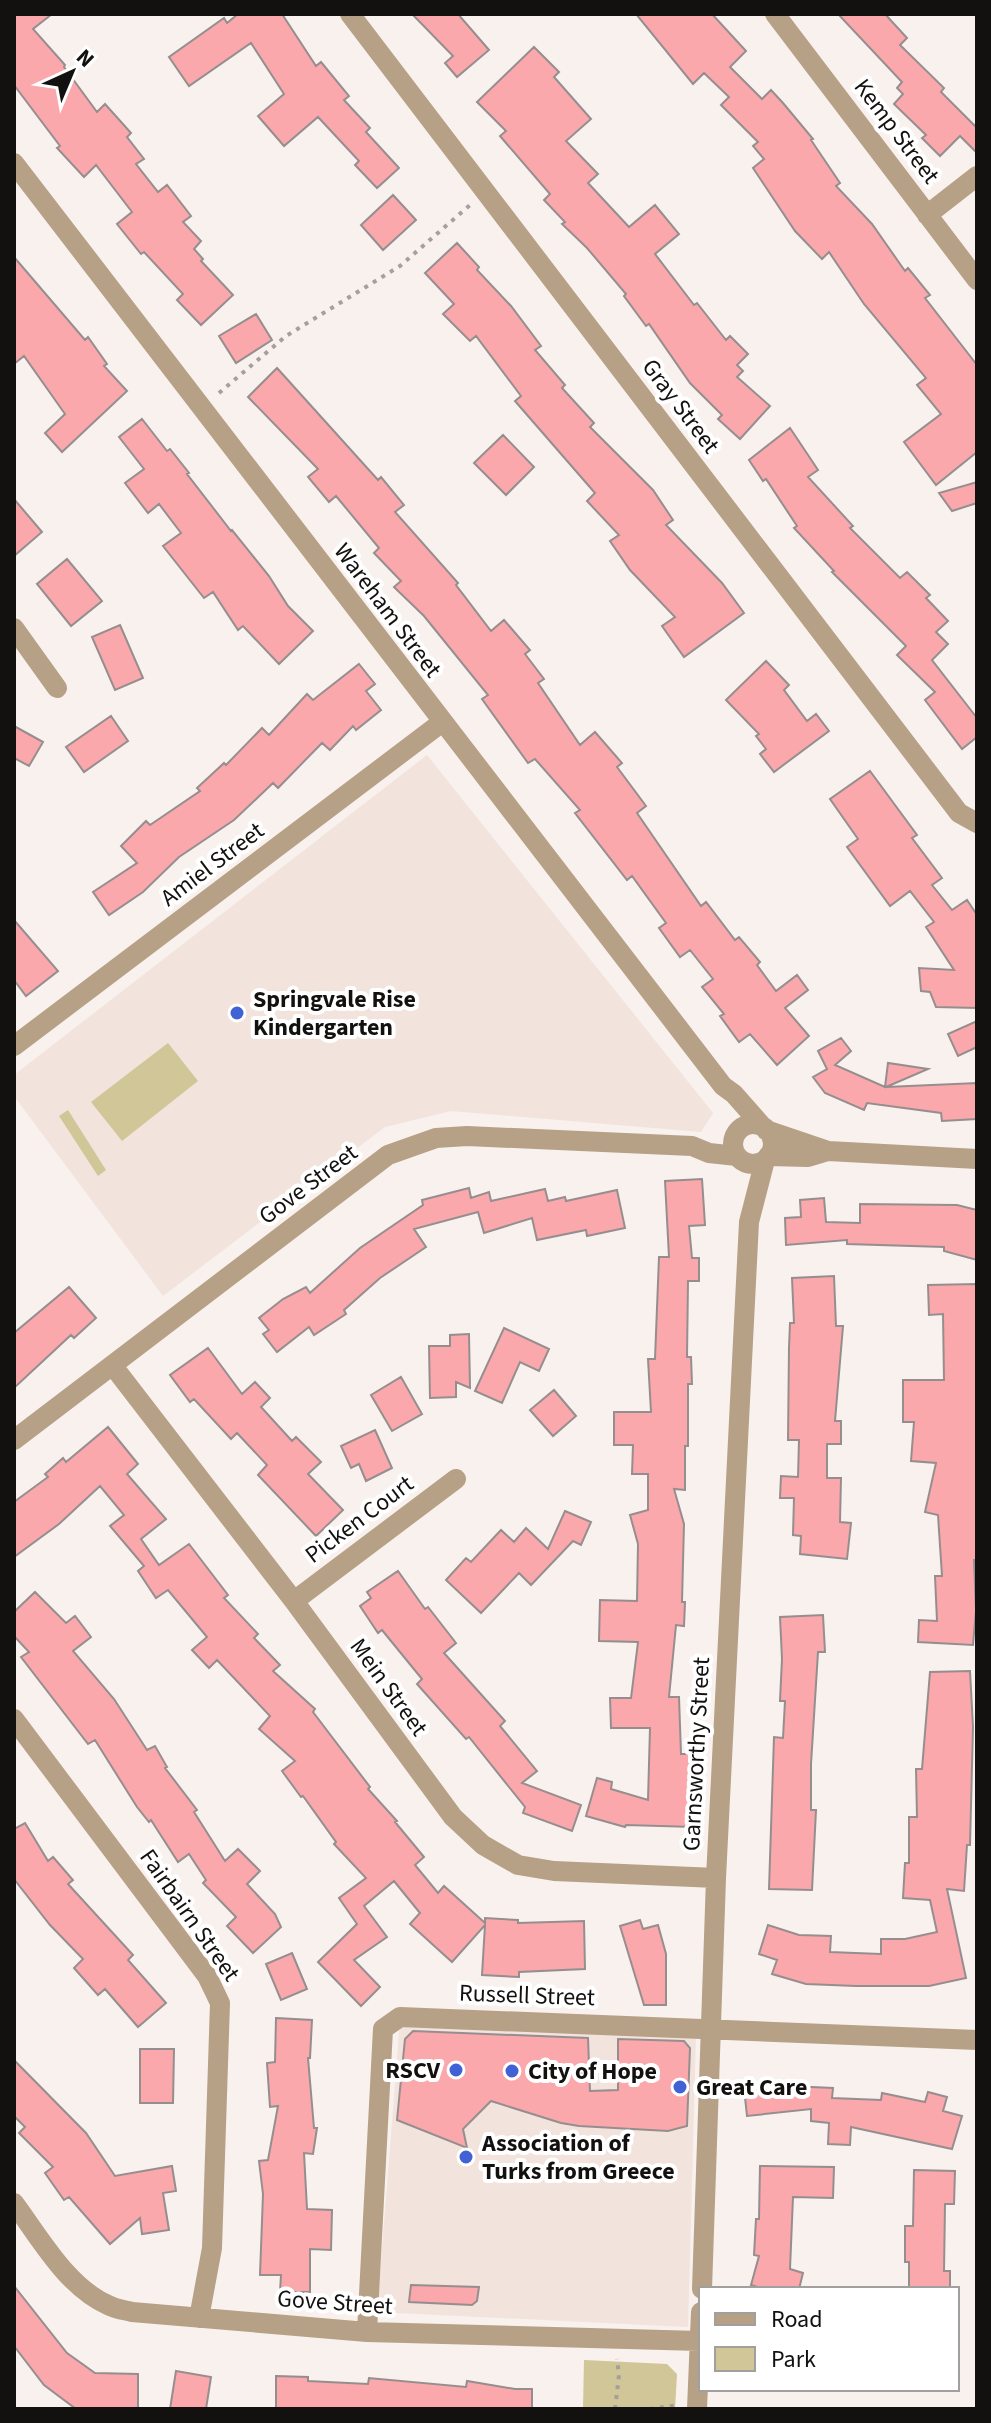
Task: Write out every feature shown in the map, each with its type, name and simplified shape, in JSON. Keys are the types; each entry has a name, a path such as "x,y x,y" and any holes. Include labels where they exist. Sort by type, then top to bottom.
{"street":[{"name":"Gray Street","path":"350,14 959,813 977,823"},
{"name":"Kemp Street","path":"775,14 977,280"},
{"name":"Wareham Street","path":"14,163 441,723 723,1086 765,1128"},
{"path":"927,215 977,176"},
{"path":"14,628 57,688"},
{"name":"Amiel Street","path":"14,1046 441,723"},
{"name":"Wareham Street","path":"723,1086 735,1119 736,1133"},
{"path":"828,1151 808,1157 766,1158 751,1163 738,1157 733,1146 736,1133 747,1125 765,1128 828,1151 977,1159"},
{"path":"765,1128 772,1146 766,1158"},
{"name":"Gove Street","path":"14,1440 388,1155 428,1140 467,1136 692,1146 736,1133"},
{"name":"Gove Street","path":"692,1146 709,1153 738,1157"},
{"name":"Garnsworthy Street","path":"738,1157 749,1222"},
{"name":"Garnsworthy Street","path":"702,2287 716,1878 749,1222 766,1158"},
{"name":"Mein Street","path":"113,1366 294,1601 453,1817 483,1845 518,1865 554,1871 716,1878"},
{"name":"Picken Court","path":"294,1601 456,1479"},
{"name":"Fairbairn Street","path":"14,1719 207,1976 220,2003 212,2248 199,2318"},
{"name":"Russell Street","path":"367,2332 383,2029 400,2017 977,2040"},
{"name":"Gove Street","path":"14,2203 71,2277 108,2305 132,2312 367,2332 699,2341"},
{"path":"688,2407 699,2346"}],"path":[{"path":"219,393 286,336 400,266 470,205"},
{"path":"615,2409 619,2375 617,2359"},
{"path":"650,2409 688,2407"}],"shaded area":[{"path":"427,755 713,1113 701,1132 451,1111 385,1127 163,1296 14,1096 14,1075"},
{"path":"400,2021 696,2035 688,2327 377,2312"}],"green space":[{"path":"168,1043 198,1081 122,1141 91,1102"},
{"path":"68,1110 106,1170 98,1176 59,1116"},
{"path":"584,2360 667,2364 677,2374 675,2409 583,2409"}],"building":[{"path":"14,14 52,14 33,29 65,65 97,112 105,104 131,133 127,137 144,159 136,164 158,192 167,185 191,216 183,222 201,241 194,249 203,259 201,261 233,295 201,325 177,300 183,294 144,252 141,254 117,224 132,212 96,165 84,177 57,148 60,146 14,85"},
{"path":"238,14 282,14 316,66 321,62 349,96 344,100 370,128 366,132 399,168 377,188 355,165 359,161 318,117 284,146 258,116 284,94 251,43 189,86 169,57 224,18 227,23"},
{"path":"412,14 458,14 489,50 457,77 445,63 453,56"},
{"path":"636,14 712,14 746,51 730,67 762,99 771,90 813,139 840,183 836,186 872,224 905,271 908,268 930,295 925,298 977,365 977,452 936,485 904,442 941,414 917,385 926,378 864,304 829,252 822,259 795,231 753,168 764,159 753,146 758,142 721,105 729,97 704,73 693,84"},
{"path":"838,14 885,14 907,38 900,45 944,88 941,92 977,128 977,153 960,136 940,156 922,138 926,135 894,104 903,94 897,88 902,82"},
{"path":"534,47 559,72 554,77 591,119 566,141 598,174 588,183 629,227 655,205 679,234 655,254 726,340 730,336 748,354 737,365 743,371 737,377 770,406 740,439 718,419 722,415 690,383 649,324 646,326 624,296 626,294 562,224 565,222 544,200 550,194 500,136 506,131 477,102"},
{"path":"393,195 416,220 383,250 361,225"},
{"path":"457,243 541,346 535,350 565,385 562,388 594,423 590,427 653,490 673,520 666,525 722,583 744,613 684,657 662,626 675,617 630,570 610,541 619,535 587,501 595,493 515,401 521,396 476,336 470,341 443,314 454,304 425,273"},
{"path":"14,257 85,340 88,337 107,364 104,366 127,391 62,452 45,433 65,414 24,356 14,364"},
{"path":"256,314 272,340 236,363 219,336"},
{"path":"277,368 404,505 395,512 458,583 456,585 491,631 504,620 530,650 525,654 544,679 538,683 580,745 595,732 622,763 617,767 646,806 637,813 701,906 706,902 735,940 739,937 760,962 757,965 776,991 797,975 808,990 785,1008 809,1036 777,1065 750,1034 739,1042 720,1016 724,1014 702,987 713,979 690,950 680,957 659,928 666,923 632,876 627,880 575,813 580,810 535,759 528,763 482,699 488,695 424,616 394,587 401,581 374,553 379,548 336,496 329,502 308,477 318,469 248,397"},
{"path":"142,419 189,473 231,531 269,576 288,606 313,631 279,664 243,626 238,630 213,592 204,598 163,546 181,533 159,504 148,513 125,483 144,469 119,437"},
{"path":"790,428 818,470 808,477 853,526 850,528 900,578 907,572 930,595 926,598 948,621 936,632 948,644 932,660 977,718 977,737 962,749 925,700 935,692 897,655 906,646 832,572 794,528 797,526 766,479 763,481 749,460"},
{"path":"503,435 534,467 506,495 474,463"},
{"path":"977,482 977,503 952,511 939,493"},
{"path":"14,499 42,532 14,556"},
{"path":"67,559 102,601 71,626 37,584"},
{"path":"120,625 143,678 115,690 92,637"},
{"path":"766,661 789,685 784,690 807,721 816,714 829,731 774,772 760,754 766,749 756,736 759,734 726,700"},
{"path":"359,664 375,684 366,691 381,710 356,730 353,726 330,750 322,743 278,788 273,783 234,820 179,857 143,892 109,915 93,892 137,863 121,846 146,821 150,825 200,791 197,788 224,763 226,765 262,728 269,735 307,694 313,700"},
{"path":"111,716 128,741 84,772 66,747"},
{"path":"14,726 43,742 29,766 14,758"},
{"path":"870,771 917,835 912,838 942,878 932,885 952,910 967,900 977,915 977,1008 936,1007 930,992 921,991 919,968 954,970 926,927 934,922 910,891 890,906 847,847 858,839 830,799"},
{"path":"14,920 58,971 26,996 14,980"},
{"path":"977,1021 977,1047 958,1056 948,1034"},
{"path":"841,1038 851,1051 835,1065 885,1087 888,1063 928,1069 886,1087 977,1083 977,1119 942,1121 941,1113 867,1103 864,1110 825,1093 813,1077 827,1069 818,1051"},
{"path":"702,1179 705,1225 689,1226 692,1258 699,1258 699,1281 688,1281 687,1357 691,1357 692,1384 688,1384 685,1490 674,1489 684,1524 684,1626 676,1625 669,1697 679,1697 681,1754 696,1754 694,1827 625,1827 586,1816 597,1778 612,1782 611,1789 648,1800 650,1728 611,1728 610,1698 631,1698 638,1642 599,1641 600,1600 637,1601 638,1544 630,1515 648,1510 648,1474 632,1474 633,1445 614,1445 614,1412 651,1412 648,1359 655,1359 659,1257 669,1257 665,1181"},
{"path":"469,1188 471,1198 489,1192 491,1201 545,1189 548,1201 565,1197 566,1201 617,1190 625,1228 587,1236 586,1230 537,1240 532,1218 484,1233 478,1212 414,1229 426,1247 380,1278 344,1310 346,1314 314,1335 309,1327 277,1352 263,1334 269,1330 259,1318 283,1299 306,1287 310,1293 360,1248 423,1205 422,1200"},
{"path":"824,1198 826,1222 860,1223 860,1204 957,1205 977,1210 977,1260 944,1251 944,1247 847,1244 847,1240 786,1245 785,1218 801,1217 800,1200"},
{"path":"834,1276 836,1326 843,1326 835,1421 841,1421 841,1444 827,1444 827,1478 841,1478 840,1522 851,1523 847,1559 800,1554 801,1536 793,1535 794,1498 780,1498 781,1476 798,1477 799,1440 788,1440 790,1323 794,1323 792,1278"},
{"path":"977,1284 977,1560 974,1560 976,1610 973,1645 918,1642 919,1620 937,1621 935,1576 942,1576 938,1515 925,1512 936,1463 911,1461 914,1422 903,1422 903,1380 944,1380 943,1314 929,1315 928,1285"},
{"path":"69,1287 96,1318 74,1338 71,1335 14,1388 14,1333"},
{"path":"504,1328 549,1349 539,1371 520,1362 502,1403 475,1391"},
{"path":"469,1334 470,1388 456,1382 456,1397 430,1398 429,1346 450,1346 450,1335"},
{"path":"208,1348 242,1394 255,1382 270,1398 261,1407 292,1441 296,1437 321,1462 308,1474 343,1510 316,1536 258,1475 267,1465 237,1433 231,1439 194,1399 190,1402 170,1375"},
{"path":"401,1377 422,1414 392,1431 371,1395"},
{"path":"554,1390 576,1416 553,1436 530,1410"},
{"path":"108,1427 138,1464 127,1474 166,1519 141,1539 159,1565 189,1544 228,1595 224,1598 258,1634 254,1638 280,1665 273,1671 315,1709 313,1712 370,1787 368,1789 424,1857 415,1865 438,1893 444,1886 485,1923 485,1918 518,1920 518,1923 584,1921 585,1969 519,1972 519,1977 482,1975 485,1925 452,1962 410,1924 420,1913 394,1881 364,1906 387,1937 354,1960 380,1987 361,2006 318,1962 357,1924 339,1898 366,1878 334,1844 336,1842 282,1771 295,1761 259,1729 270,1716 217,1660 209,1668 192,1650 207,1637 168,1590 156,1598 138,1571 144,1566 110,1526 124,1515 100,1486 59,1524 14,1557 14,1502 48,1477 45,1474 63,1458 66,1462"},
{"path":"375,1430 392,1468 366,1481 359,1464 351,1468 341,1446"},
{"path":"565,1511 591,1522 581,1545 573,1541 531,1585 519,1573 481,1613 446,1580 466,1558 471,1562 501,1530 514,1542 526,1528 548,1549"},
{"path":"398,1571 425,1609 428,1607 456,1643 444,1653 505,1721 500,1726 537,1771 522,1783 581,1805 572,1831 523,1813 525,1807 469,1737 466,1739 417,1684 422,1679 382,1630 378,1633 360,1606 371,1598 367,1592"},
{"path":"35,1592 66,1623 75,1616 91,1637 73,1651 114,1699 147,1750 155,1746 165,1768 197,1810 194,1812 225,1861 238,1849 260,1871 247,1884 275,1914 281,1927 253,1953 227,1926 236,1917 203,1883 206,1880 189,1854 178,1862 151,1820 149,1822 137,1807 95,1740 88,1744 21,1657 29,1652 14,1636 14,1612"},
{"path":"823,1615 825,1652 818,1652 811,1764 811,1810 816,1810 812,1890 769,1889 774,1737 783,1738 785,1701 780,1701 780,1617"},
{"path":"970,1671 973,1727 970,1845 967,1845 964,1891 947,1889 966,1978 929,1986 856,1986 806,1984 772,1974 777,1960 759,1954 768,1925 799,1935 831,1936 830,1952 881,1954 881,1939 905,1939 937,1932 930,1900 903,1898 905,1863 909,1863 909,1817 917,1817 916,1769 922,1769 930,1672"},
{"path":"25,1823 48,1861 53,1857 73,1880 68,1884 133,1955 128,1960 166,2003 138,2027 105,1989 98,1995 74,1968 83,1959 50,1925 14,1879 14,1829"},
{"path":"640,1920 643,1929 658,1925 666,1954 666,2005 644,2005 620,1926"},
{"path":"292,1953 307,1989 281,2000 266,1964"},
{"path":"276,2018 312,2020 308,2058 314,2128 317,2128 313,2154 304,2153 307,2209 332,2210 331,2250 310,2249 310,2292 280,2292 281,2275 260,2275 263,2194 259,2161 268,2160 278,2106 270,2107 267,2063 275,2062"},
{"path":"413,2031 588,2038 590,2091 618,2090 618,2039 684,2041 690,2048 687,2126 668,2131 579,2126 491,2101 463,2129 467,2148 397,2120 405,2039"},
{"path":"140,2049 174,2049 173,2103 140,2103"},
{"path":"14,2060 86,2133 115,2176 172,2166 176,2191 163,2193 169,2230 142,2234 140,2218 110,2244 69,2197 64,2200 45,2173 53,2167 19,2133 25,2127 14,2116"},
{"path":"788,2082 789,2086 833,2088 832,2098 881,2100 882,2093 925,2102 928,2092 947,2097 943,2111 962,2116 952,2149 851,2127 850,2145 828,2144 829,2123 811,2121 811,2109 747,2116 744,2088"},
{"path":"760,2166 834,2167 833,2198 793,2197 790,2269 803,2273 800,2287 751,2285 759,2256 754,2255 756,2219 759,2219"},
{"path":"914,2170 955,2171 954,2204 945,2204 944,2271 950,2271 950,2287 909,2287 905,2226 913,2226"},
{"path":"411,2285 479,2287 477,2301 472,2305 409,2302"},
{"path":"14,2286 67,2353 95,2373 138,2374 138,2409 76,2409 44,2385 14,2346"},
{"path":"176,2371 211,2377 206,2409 170,2409"},
{"path":"276,2376 368,2384 369,2378 466,2387 467,2381 532,2389 532,2409 276,2409"}],"place":[{"name":"Springvale Rise Kindergarten","path":"237,1013"},
{"name":"RSCV","path":"456,2070"},
{"name":"City of Hope","path":"512,2071"},
{"name":"Great Care","path":"680,2087"},
{"name":"Association of Turks from Greece","path":"466,2157"}]}
